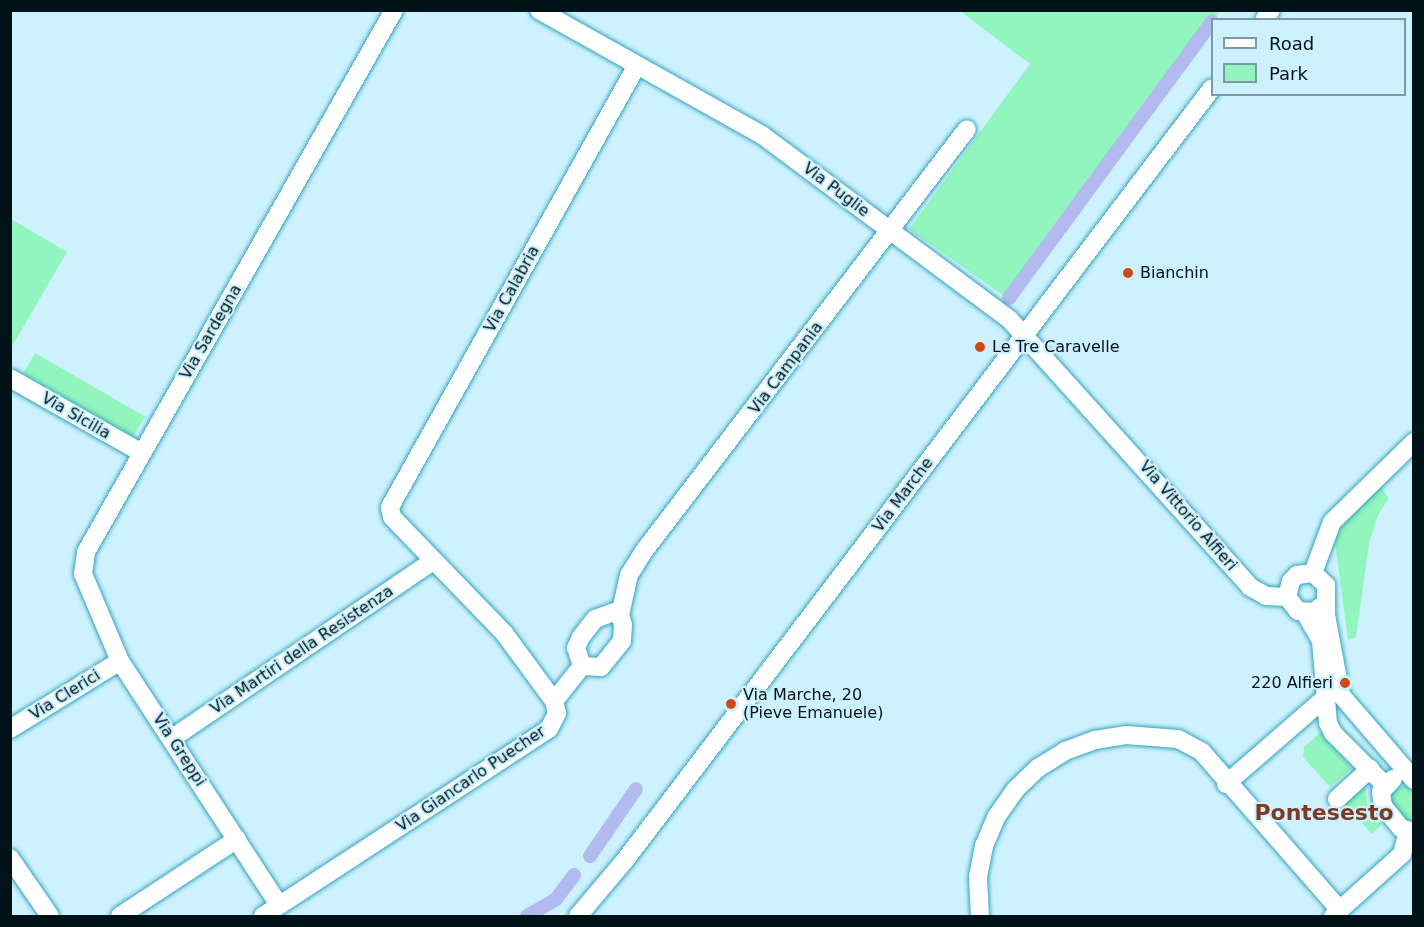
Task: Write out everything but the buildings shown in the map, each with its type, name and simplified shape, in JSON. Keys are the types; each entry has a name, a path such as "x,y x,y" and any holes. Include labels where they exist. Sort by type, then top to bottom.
{"street":[{"name":"Via Sardegna","path":"120,661 83,574 90,543 394,10"},
{"name":"Via Puglie","path":"539,10 636,67 762,135 1024,334 1099,416"},
{"name":"Via Calabria","path":"433,561 390,512 636,67"},
{"name":"Via Marche","path":"578,916 594,900 1211,89"},
{"name":"Via Campania","path":"582,666 601,667 615,651 622,641 620,615 629,575 644,551 967,129"},
{"name":"Via Sicilia","path":"10,378 142,453"},
{"name":"Via Vittorio Alfieri","path":"1099,416 1250,587 1266,596 1287,597"},
{"path":"1313,573 1332,522 1413,442"},
{"path":"433,561 504,633 554,701 582,666 576,648 586,628 605,613 620,615"},
{"name":"Via Martiri della Resistenza","path":"171,739 433,561"},
{"path":"1385,785 1333,733 1325,698 1321,641 1305,613 1292,606 1287,597 1287,589 1297,575 1313,573 1326,585 1326,603 1341,695 1411,778"},
{"path":"1305,613 1319,610 1326,603"},
{"name":"Via Clerici","path":"10,729 120,661"},
{"name":"Via Greppi","path":"120,661 279,905"},
{"path":"1226,784 1325,698"},
{"name":"Via Giancarlo Puecher","path":"263,916 549,729 557,713 554,701"},
{"path":"980,916 978,877 984,846 997,816 1023,783 1065,751 1095,740 1126,735 1178,739 1202,753 1337,913 1402,854 1411,832 1383,806 1381,792 1385,785 1393,779 1411,778"},
{"path":"1336,799 1367,765"},
{"path":"120,916 237,839"},
{"path":"10,858 50,916"}],"green space":[{"path":"960,11 1220,11 1215,18 1211,18 1211,23 1007,298 909,229 1030,64"},
{"path":"11,219 67,252 11,348"},
{"path":"35,353 145,416 133,437 23,374"},
{"path":"1380,486 1389,498 1378,515 1369,544 1356,637 1348,640 1335,543 1341,526"},
{"path":"1321,732 1352,768 1330,787 1303,757 1304,747"},
{"path":"1365,783 1368,809 1382,824 1372,834 1343,802"},
{"path":"1408,785 1414,788 1413,826 1392,808 1390,795 1395,788"}],"waterway":[{"path":"1009,298 1211,23"},
{"path":"590,856 636,789"},
{"path":"527,916 556,899 574,875"}],"place":[{"name":"Bianchin","path":"1128,273"},
{"name":"Le Tre Caravelle","path":"980,347"},
{"name":"220 Alfieri","path":"1345,683"},
{"name":"Via Marche, 20 (Pieve Emanuele)","path":"731,704"}],"district":[{"name":"Pontesesto","path":"1324,813"}]}
